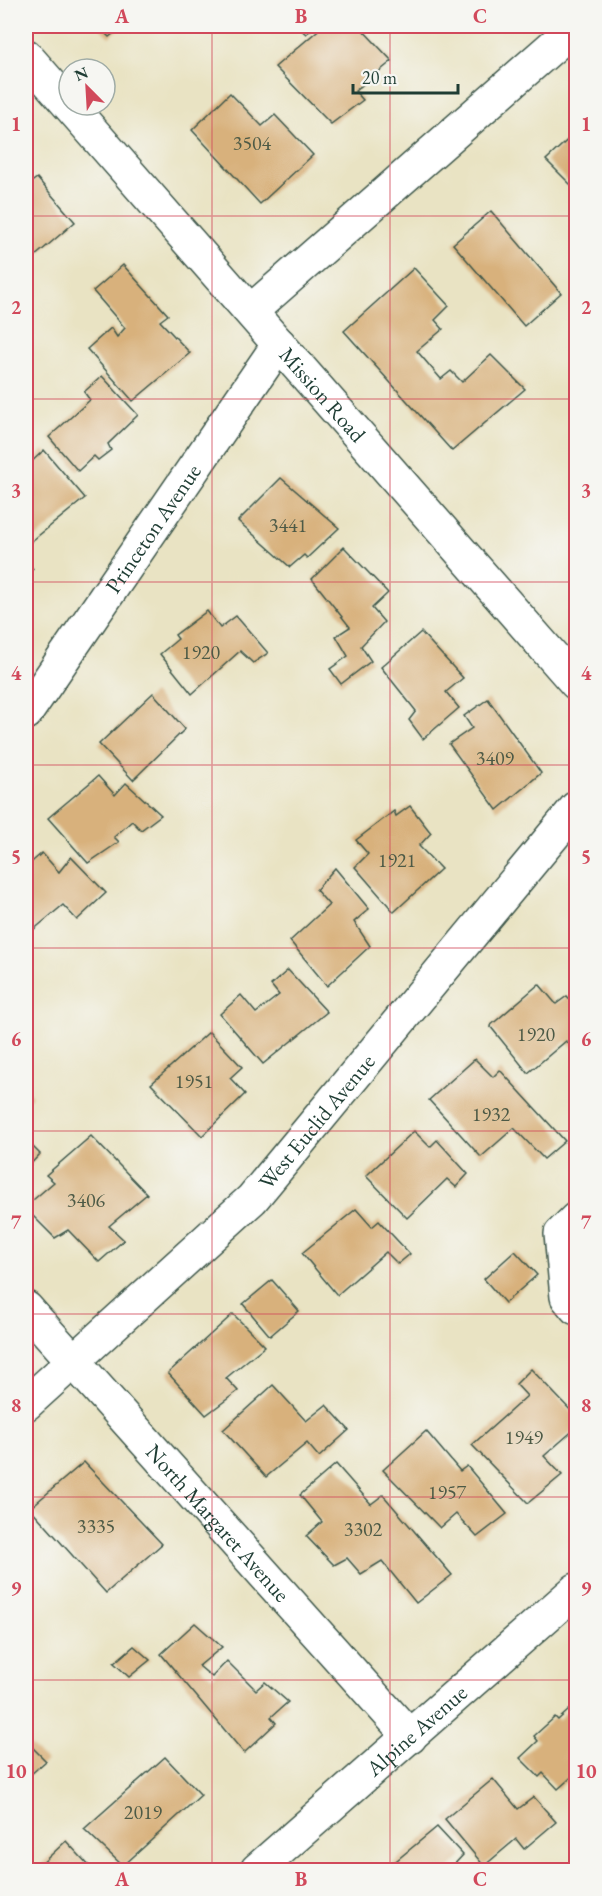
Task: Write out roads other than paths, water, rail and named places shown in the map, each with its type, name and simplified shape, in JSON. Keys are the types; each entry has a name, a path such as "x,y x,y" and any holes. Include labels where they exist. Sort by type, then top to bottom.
{"street":[{"path":"251,311 576,26"},
{"name":"Mission Road","path":"26,56 576,683"},
{"name":"Princeton Avenue","path":"26,713 279,344"},
{"name":"West Euclid Avenue","path":"26,1404 252,1199 576,808"},
{"path":"576,1219 561,1234 567,1297 576,1308"},
{"name":"North Margaret Avenue","path":"26,1308 410,1737"},
{"name":"Alpine Avenue","path":"257,1870 576,1590"}]}
